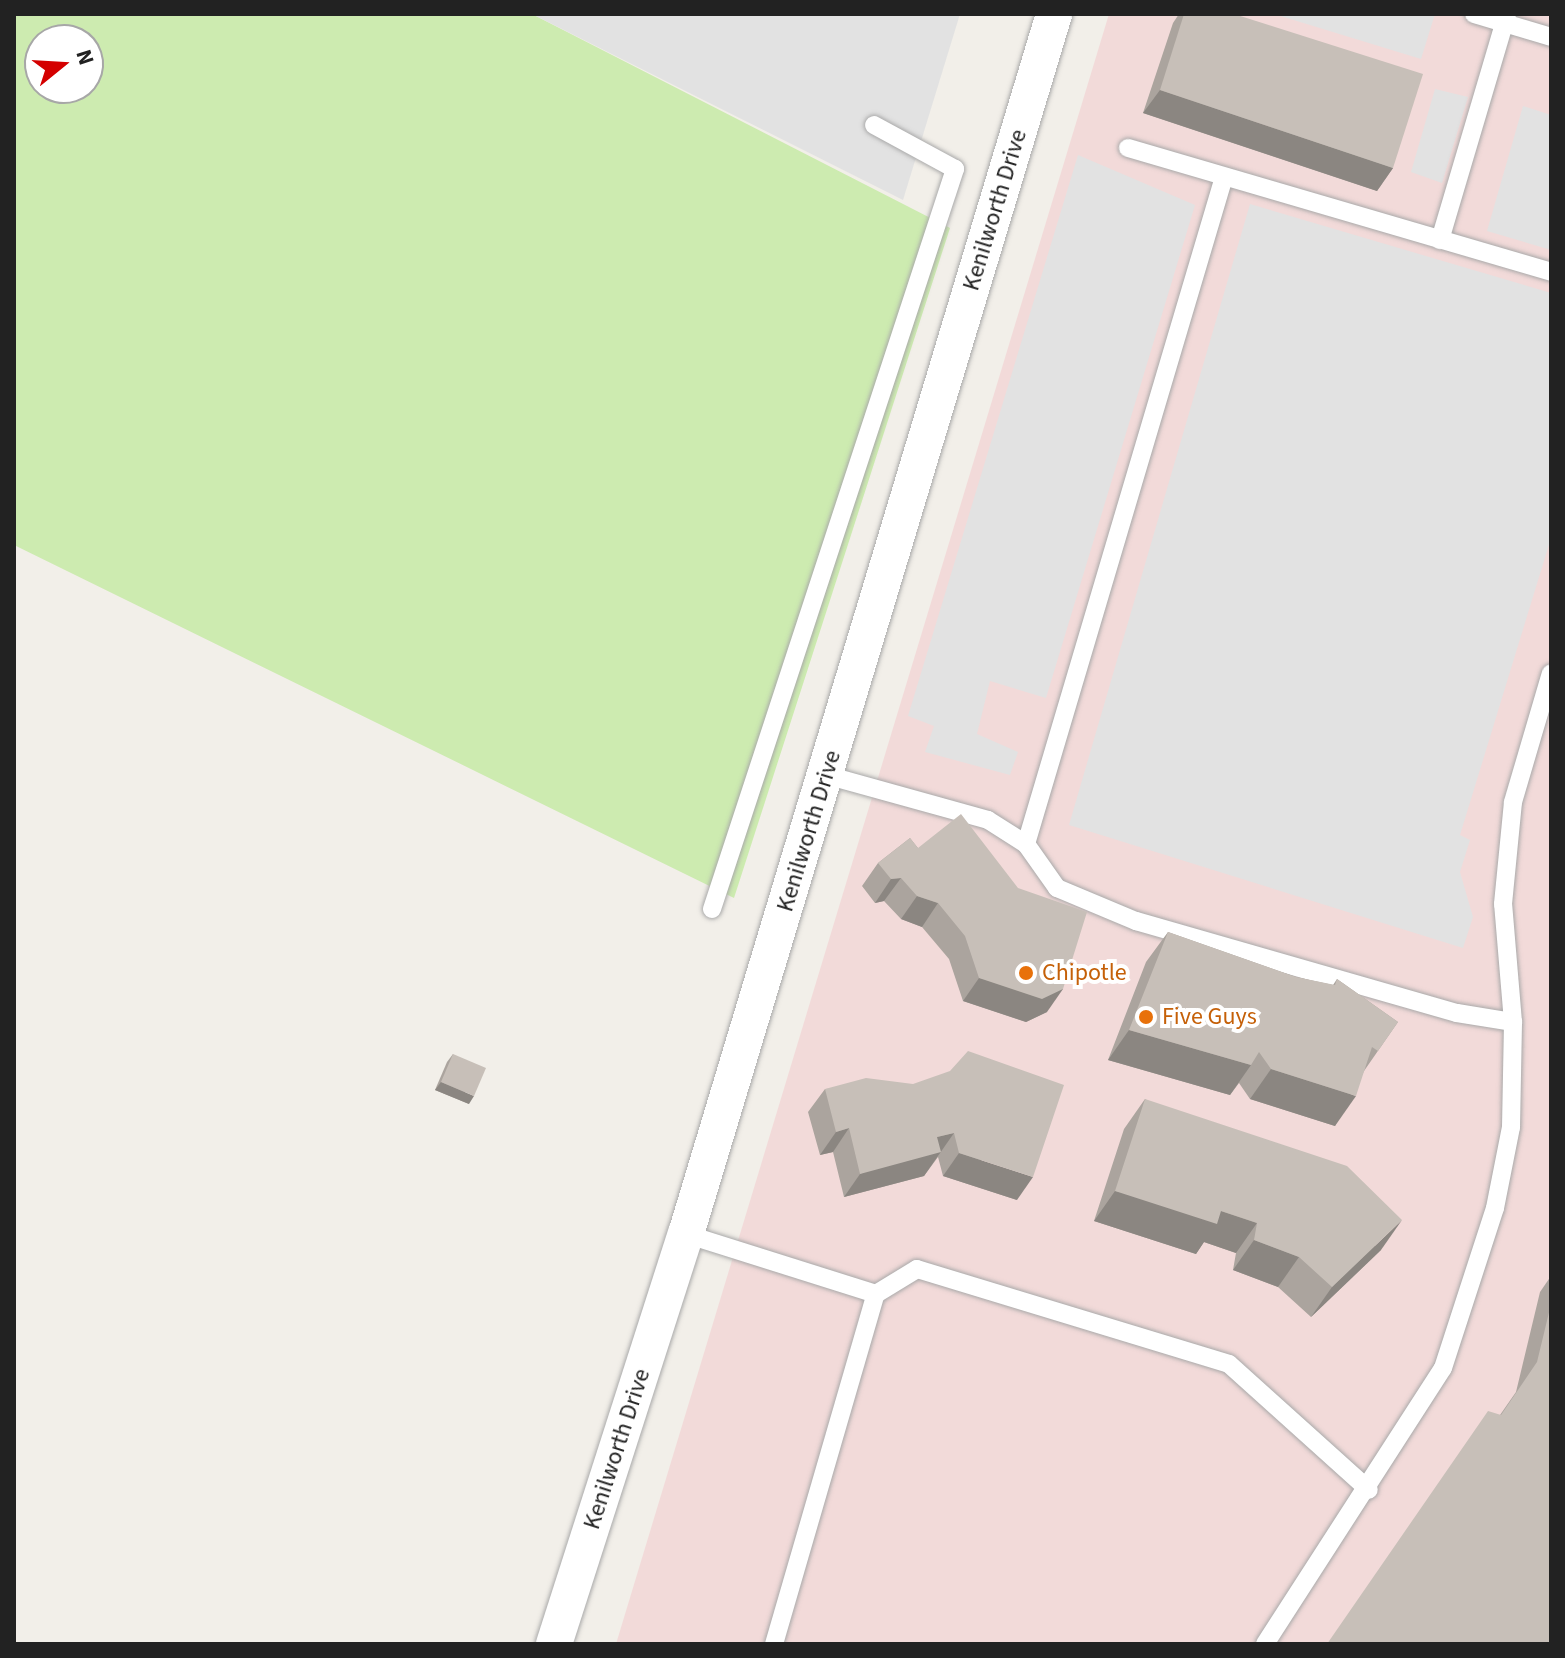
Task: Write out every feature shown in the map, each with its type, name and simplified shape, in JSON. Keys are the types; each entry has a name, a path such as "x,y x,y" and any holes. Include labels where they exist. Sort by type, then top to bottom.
{"street":[{"name":"Kenilworth Drive","path":"554,1644 686,1234 1054,14"}],"lane":[{"path":"1474,14 1506,19 1551,37"},
{"path":"1440,240 1506,19"},
{"path":"712,909 955,169 874,125"},
{"path":"1128,148 1551,272"},
{"path":"1026,844 1224,177"},
{"path":"1265,1644 1369,1490 1443,1368 1495,1208 1511,1127 1513,1022 1503,904 1512,817 1551,673"},
{"path":"826,775 988,820 1026,844 1057,888 1136,921 1457,1013 1513,1022"},
{"path":"686,1234 876,1294"},
{"path":"774,1644 876,1294 917,1269 1229,1364 1369,1490"}],"shaded area":[{"path":"532,14 960,14 903,200"},
{"path":"1109,14 1551,14 1551,1644 616,1644"},
{"path":"1274,14 1435,14 1421,59"},
{"path":"1435,89 1468,97 1442,183 1411,172"},
{"path":"1523,106 1551,115 1551,250 1487,231"},
{"path":"1078,155 1195,205 1046,698 990,681 977,734 1018,752 1010,775 925,752 934,726 908,716"},
{"path":"1250,204 1551,293 1551,538 1460,835 1470,840 1460,872 1473,917 1463,948 1069,825"}],"green space":[{"path":"14,14 532,14 950,228 734,898 14,545"}],"building":[{"path":"1184,14 1234,14 1423,74 1393,168 1160,90"},
{"path":"961,814 1018,888 1087,912 1063,989 1042,999 979,978 965,936 938,903 917,896 901,878 891,879 878,863 910,838 918,848"},
{"path":"1168,932 1296,977 1335,985 1337,979 1398,1022 1378,1051 1372,1047 1356,1096 1271,1069 1259,1052 1251,1065 1129,1030"},
{"path":"968,1051 1064,1085 1033,1177 959,1153 954,1133 937,1137 941,1152 860,1174 849,1128 836,1132 825,1089 866,1078 913,1084 950,1071"},
{"path":"453,1054 486,1068 474,1096 441,1082"},
{"path":"1145,1099 1347,1166 1402,1220 1332,1287 1299,1257 1254,1240 1257,1223 1221,1211 1217,1224 1115,1191"},
{"path":"1551,1304 1551,1644 1327,1644 1488,1411 1501,1415 1537,1362"}],"place":[{"name":"Chipotle","path":"1026,973"},
{"name":"Five Guys","path":"1146,1017"}]}
